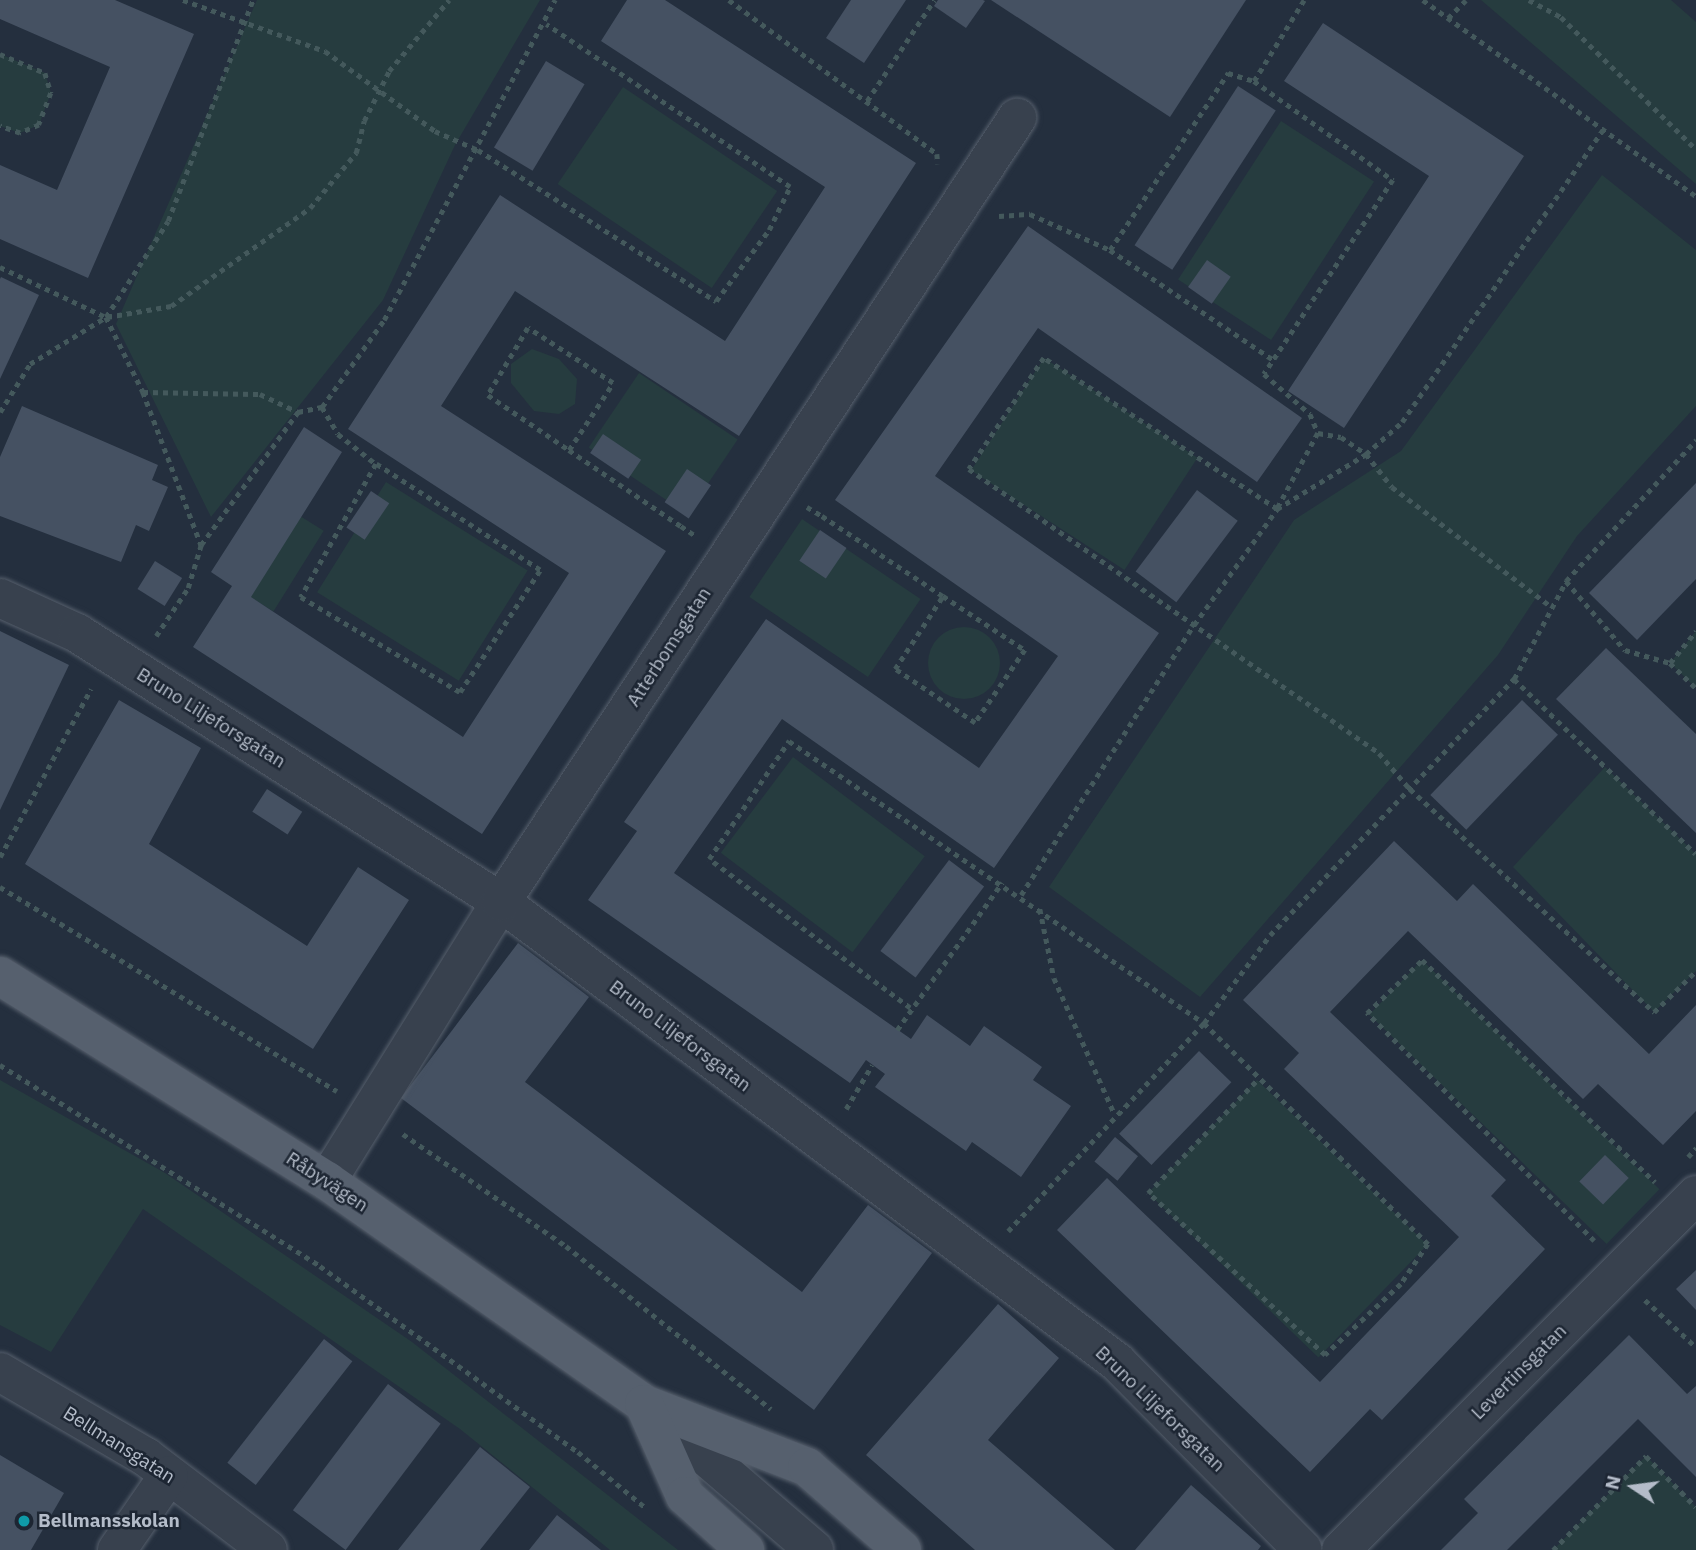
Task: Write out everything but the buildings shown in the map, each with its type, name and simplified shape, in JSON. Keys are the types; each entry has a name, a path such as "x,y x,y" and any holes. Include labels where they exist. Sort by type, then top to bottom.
{"main road":[{"name":"Råbyvägen","path":"0,976 327,1181 644,1404 807,1467 902,1550"},
{"path":"644,1404 685,1496 745,1550"}],"street":[{"name":"Atterbomsgatan","path":"327,1181 501,902 1017,118"},
{"name":"Bruno Liljeforsgatan","path":"0,598 77,633 501,902 1117,1362 1303,1550"},
{"name":"Levertinsgatan","path":"1341,1550 1678,1191"},
{"name":"Bellmansgatan","path":"0,1372 169,1475 268,1550"},
{"name":"Råbyvägen","path":"644,1404 814,1550"},
{"path":"117,1550 169,1475"}],"path":[{"path":"183,0 240,23 326,51 382,95 435,131 478,150 716,301 769,230 790,187 546,24"},
{"path":"106,317 168,221 240,23 253,0"},
{"path":"0,412 30,364 106,317 171,306 310,208 356,153 364,121 382,95 396,62 449,0"},
{"path":"143,392 260,394 298,412 322,407 384,320 546,24 555,0"},
{"path":"729,0 937,154 940,179"},
{"path":"867,101 934,0"},
{"path":"1254,82 1304,0"},
{"path":"1423,0 1696,196"},
{"path":"1448,18 1466,0"},
{"path":"1529,0 1561,17 1696,149"},
{"path":"0,54 45,73 51,93 38,125 20,133 0,126"},
{"path":"1110,250 1228,73 1254,82 1393,180 1265,374 1310,414 1318,433"},
{"path":"1278,509 1367,454 1402,422 1603,129"},
{"path":"995,216 1030,214 1110,250 1274,360"},
{"path":"0,267 106,317 143,392 201,545"},
{"path":"569,450 613,383 528,328 488,395 569,450 706,543"},
{"path":"1278,509 1044,358 969,469 1379,752 1410,789 1654,1012 1696,971"},
{"path":"322,407 338,434 376,464 540,570 460,692 301,597 376,464"},
{"path":"149,647 188,588 201,545 298,412"},
{"path":"1318,433 1341,437 1367,454 1392,487 1549,605"},
{"path":"1021,895 1194,625 1278,509 1318,433"},
{"path":"999,1241 1114,1113 1204,1023 1270,935 1514,679 1549,605 1566,581 1696,440"},
{"path":"801,503 943,596 1025,650 975,723 895,669 943,596"},
{"path":"1566,581 1625,650 1670,663 1696,688"},
{"path":"1670,663 1696,631"},
{"path":"1514,679 1696,854"},
{"path":"0,857 95,681"},
{"path":"910,1009 709,859 789,741 1021,895 1204,1023 1257,1080 1428,1244 1401,1284 1325,1355 1148,1193 1257,1080"},
{"path":"897,1030 1002,883"},
{"path":"0,887 371,1112 566,1246 781,1417"},
{"path":"1040,908 1054,978 1114,1113"},
{"path":"1605,1253 1367,1013 1422,960 1678,1191"},
{"path":"0,1065 320,1266 578,1452 650,1512"},
{"path":"839,1120 872,1065"},
{"path":"1639,1294 1696,1347"},
{"path":"1553,1550 1646,1456 1696,1507"}],"green space":[{"path":"257,0 540,0 455,145 383,300 211,517 116,324"},
{"path":"1481,0 1671,0 1696,22 1696,184"},
{"path":"0,54 45,73 51,93 39,125 20,133 0,126"},
{"path":"623,87 777,191 712,288 558,184"},
{"path":"1281,121 1374,181 1271,340 1178,280"},
{"path":"1602,175 1696,250 1696,406 1577,536 1498,655 1200,997 1049,887 1294,520 1401,451"},
{"path":"532,349 559,359 577,379 575,404 559,414 534,411 511,383 511,364"},
{"path":"1044,358 1197,458 1124,570 971,470"},
{"path":"639,373 738,440 687,514 589,448"},
{"path":"386,482 528,570 459,681 317,592"},
{"path":"300,516 324,531 273,611 250,597"},
{"path":"802,519 921,599 868,677 749,597"},
{"path":"964,627 984,633 994,643 1000,663 994,683 984,693 964,699 944,693 934,683 928,663 934,643 944,633"},
{"path":"1696,631 1696,688 1670,663"},
{"path":"793,757 925,856 853,952 721,853"},
{"path":"1605,767 1696,854 1696,971 1654,1012 1513,867"},
{"path":"1422,960 1659,1189 1607,1244 1369,1015"},
{"path":"0,1080 165,1173 412,1342 678,1550 610,1550 460,1429 143,1209 51,1352 0,1325"},
{"path":"1257,1080 1427,1245 1318,1358 1148,1193"},
{"path":"1646,1456 1696,1507 1696,1550 1553,1550"}],"place":[{"name":"Bellmansskolan","path":"24,1521"}]}
